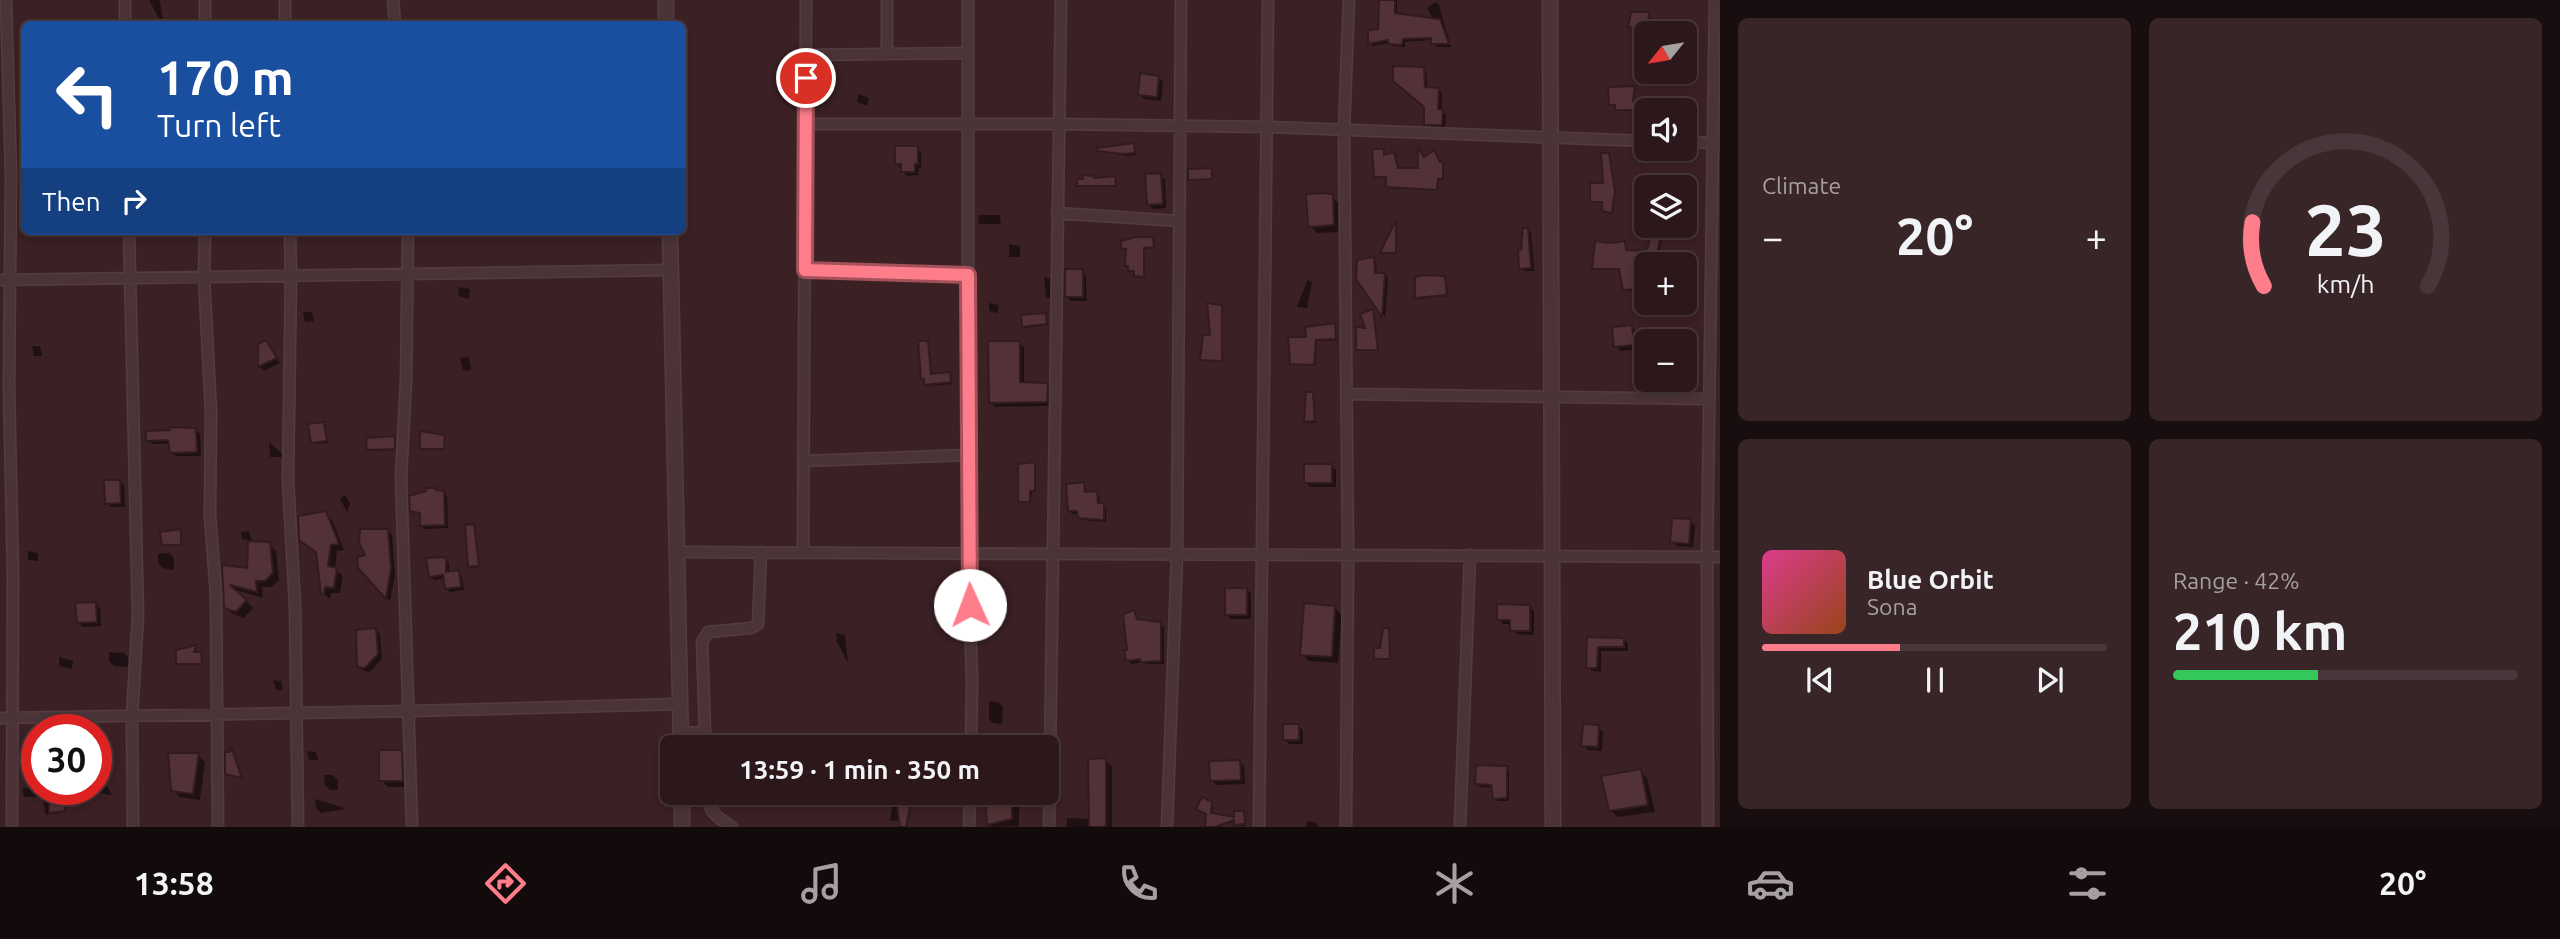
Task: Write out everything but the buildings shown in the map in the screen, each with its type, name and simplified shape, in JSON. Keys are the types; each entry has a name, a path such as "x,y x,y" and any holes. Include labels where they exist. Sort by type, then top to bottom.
{"street":[{"path":"6,0 12,175 5,280 6,718 12,827"},
{"path":"125,0 125,21"},
{"path":"205,0 205,21"},
{"path":"285,0 285,21"},
{"path":"393,0 395,21"},
{"path":"666,0 666,21"},
{"path":"803,553 806,0"},
{"path":"887,0 887,52"},
{"path":"968,0 968,554 971,735"},
{"path":"1049,827 1057,124 1061,0"},
{"path":"1167,827 1177,554 1181,0"},
{"path":"1259,827 1268,0"},
{"path":"1346,827 1348,554 1344,130 1349,0"},
{"path":"1549,0 1553,827"},
{"path":"1708,827 1707,556 1717,143 1715,0"},
{"path":"806,55 968,53"},
{"path":"806,124 1267,127 1634,141"},
{"path":"1697,142 1717,143"},
{"path":"1057,213 1179,221"},
{"path":"129,235 138,615 132,716 134,827"},
{"path":"205,235 204,277 211,412 210,515 216,594 218,827"},
{"path":"290,235 288,480 296,606 298,827"},
{"path":"408,235 401,477 402,582 410,711 412,827"},
{"path":"670,235 681,735"},
{"path":"5,280 671,270"},
{"path":"805,270 968,275"},
{"path":"1346,394 1709,399"},
{"path":"804,461 968,455"},
{"path":"677,552 1720,557"},
{"path":"698,735 705,733 702,642 708,632 751,628 758,624 761,552"},
{"path":"1460,827 1470,555"},
{"path":"6,718 679,704"},
{"path":"682,805 682,827"},
{"path":"708,805 713,814 732,827"},
{"path":"969,827 970,805"}],"route":[{"path":"806,78 805,270 968,275 970,605"}]}
